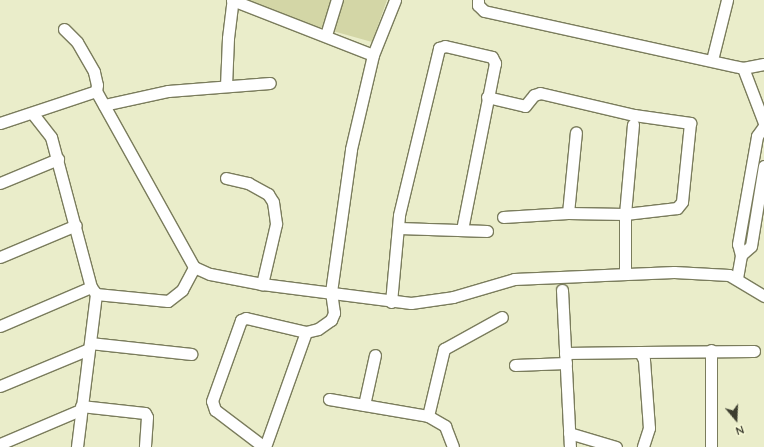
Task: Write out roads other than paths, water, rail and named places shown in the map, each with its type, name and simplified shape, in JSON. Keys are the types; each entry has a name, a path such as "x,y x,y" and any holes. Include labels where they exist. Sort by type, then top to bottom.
{"street":[{"path":"226,86 228,33 232,0 326,35 373,55"},
{"path":"326,35 337,0"},
{"path":"306,332 265,447 213,406 212,401 241,320 246,318 306,332 318,329 331,320 334,313 331,292 351,149 373,55 395,0"},
{"path":"478,0 478,5 484,11 743,68 764,64"},
{"path":"712,60 727,0"},
{"path":"64,29 77,42 94,72 97,85 96,91 194,267 224,278 331,292 391,302 411,303 453,297 514,279 625,273 713,273 737,278 764,296"},
{"path":"391,302 399,215 438,48 455,47 494,59 462,229"},
{"path":"737,278 741,255 738,244 757,136 764,125 743,68"},
{"path":"104,105 158,92 270,83"},
{"path":"0,123 33,114 96,91"},
{"path":"487,97 525,106 534,95 540,93 634,115 690,123 680,206 624,214 568,213 503,217"},
{"path":"33,114 51,137 94,290 77,447"},
{"path":"625,273 624,214 633,124"},
{"path":"568,213 576,132"},
{"path":"0,183 58,159"},
{"path":"741,255 751,246 764,166"},
{"path":"226,178 248,183 268,194 273,202 276,224 262,284"},
{"path":"0,257 76,225"},
{"path":"399,228 462,229 487,232"},
{"path":"0,326 94,290 168,301 182,290 194,267"},
{"path":"562,290 570,447"},
{"path":"428,416 444,349 502,317"},
{"path":"0,386 89,346 191,354"},
{"path":"515,365 565,358 640,352 711,350 754,351"},
{"path":"711,350 711,447"},
{"path":"640,352 644,360 649,428 643,447"},
{"path":"364,405 375,355"},
{"path":"329,399 428,416 445,426 453,447"},
{"path":"0,444 81,408 145,413 147,417 145,447"},
{"path":"569,433 616,447"}]}
